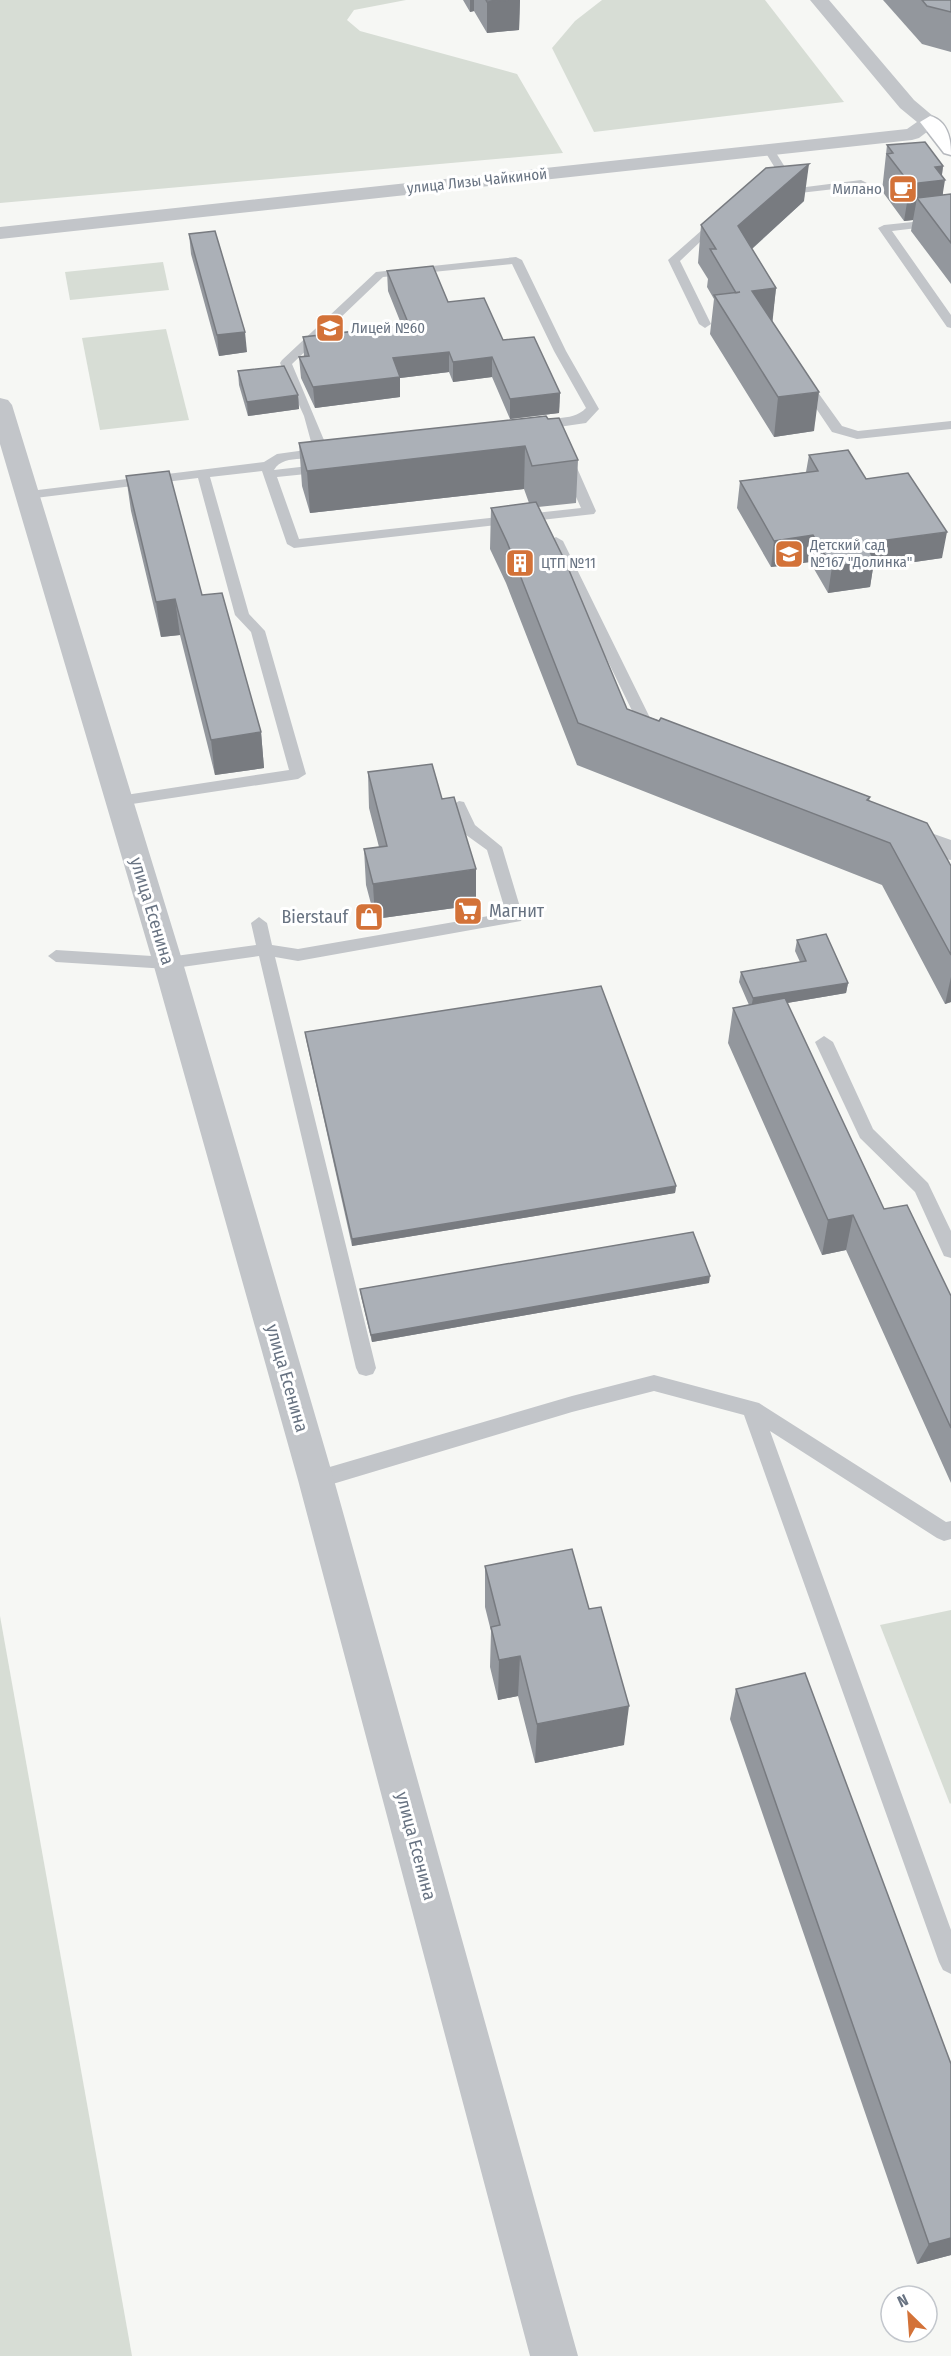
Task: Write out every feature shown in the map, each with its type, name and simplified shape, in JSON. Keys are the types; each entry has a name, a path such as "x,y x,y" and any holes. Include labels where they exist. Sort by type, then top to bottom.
{"main road":[{"name":"улица Лизы Чайкиной","path":"930,122 951,120"},
{"path":"930,122 951,149"}],"street":[{"path":"819,0 907,104 930,122"},
{"name":"улица Лизы Чайкиной","path":"0,233 912,134 930,122"},
{"name":"улица Есенина","path":"0,405 168,963 316,1480 554,2356"}],"lane":[{"path":"769,150 790,193 861,183"},
{"path":"705,324 674,260 728,209"},
{"path":"951,221 884,228 951,324"},
{"path":"268,470 282,457 327,452 285,363 381,274 516,260 560,351 593,409 582,420 523,428"},
{"path":"798,372 837,429 857,435 951,425"},
{"path":"268,470 294,544 590,511 562,451"},
{"path":"27,495 203,474 338,466"},
{"path":"119,801 298,774 258,631 243,615 203,474"},
{"path":"556,541 648,729 670,738"},
{"path":"56,956 168,963 265,949 298,955 516,917 494,846 468,828 459,806"},
{"path":"901,827 945,844 951,855"},
{"path":"259,923 366,1368"},
{"path":"824,1042 866,1133 922,1188 951,1251"},
{"path":"316,1480 572,1404 654,1383 752,1409 944,1532 951,1530"},
{"path":"752,1409 951,1962"}],"shaded area":[{"path":"0,0 406,0 354,10 347,20 360,31 517,74 563,153 0,203"},
{"path":"602,0 765,0 844,102 594,132 552,48 575,21"},
{"path":"163,262 169,290 70,300 65,272"},
{"path":"166,329 189,420 100,430 82,338"},
{"path":"951,1610 951,1803 950,1804 880,1625"},
{"path":"0,1616 132,2356 0,2356"}],"building":[{"path":"922,0 951,0 951,12 927,6"},
{"path":"925,142 943,166 935,167 945,180 910,184 887,154 893,153 887,145"},
{"path":"809,164 738,226 776,288 752,291 819,392 778,397 714,295 736,292 710,249 716,249 701,225 766,168"},
{"path":"951,194 951,243 917,198"},
{"path":"215,231 245,332 217,335 189,234"},
{"path":"433,266 448,302 484,298 503,340 534,337 560,393 510,399 492,357 453,362 449,352 393,358 400,377 313,387 299,357 309,356 303,337 409,325 387,271"},
{"path":"284,366 298,395 247,402 238,371"},
{"path":"546,416 548,419 559,418 578,460 532,466 525,446 307,471 299,443"},
{"path":"848,450 866,479 908,473 947,532 864,543 875,560 832,567 813,535 774,541 740,481 818,471 809,455"},
{"path":"169,471 202,595 222,593 261,732 211,740 175,599 156,602 126,476"},
{"path":"536,502 566,563 627,709 659,721 661,718 870,797 867,800 927,823 951,866 951,955 890,843 578,723 507,542 491,508"},
{"path":"432,764 442,799 454,797 476,869 373,884 364,849 387,846 368,772"},
{"path":"826,934 848,983 753,998 741,972 806,961 797,940"},
{"path":"601,986 676,1186 352,1239 305,1032"},
{"path":"785,998 884,1209 907,1205 951,1296 951,1428 853,1215 828,1220 733,1008"},
{"path":"693,1232 710,1276 371,1335 360,1289"},
{"path":"572,1549 589,1609 601,1607 629,1706 537,1724 520,1656 499,1660 491,1627 500,1625 485,1566"},
{"path":"805,1673 951,2064 951,2238 929,2244 736,1689"}],"place":[{"name":"Милано","path":"903,189"},
{"name":"Лицей №60","path":"330,328"},
{"name":"Детский сад №167 \"Долинка\"","path":"789,554"},
{"name":"ЦТП №11","path":"520,563"},
{"name":"Магнит","path":"468,911"},
{"name":"Bierstauf","path":"369,917"}]}
